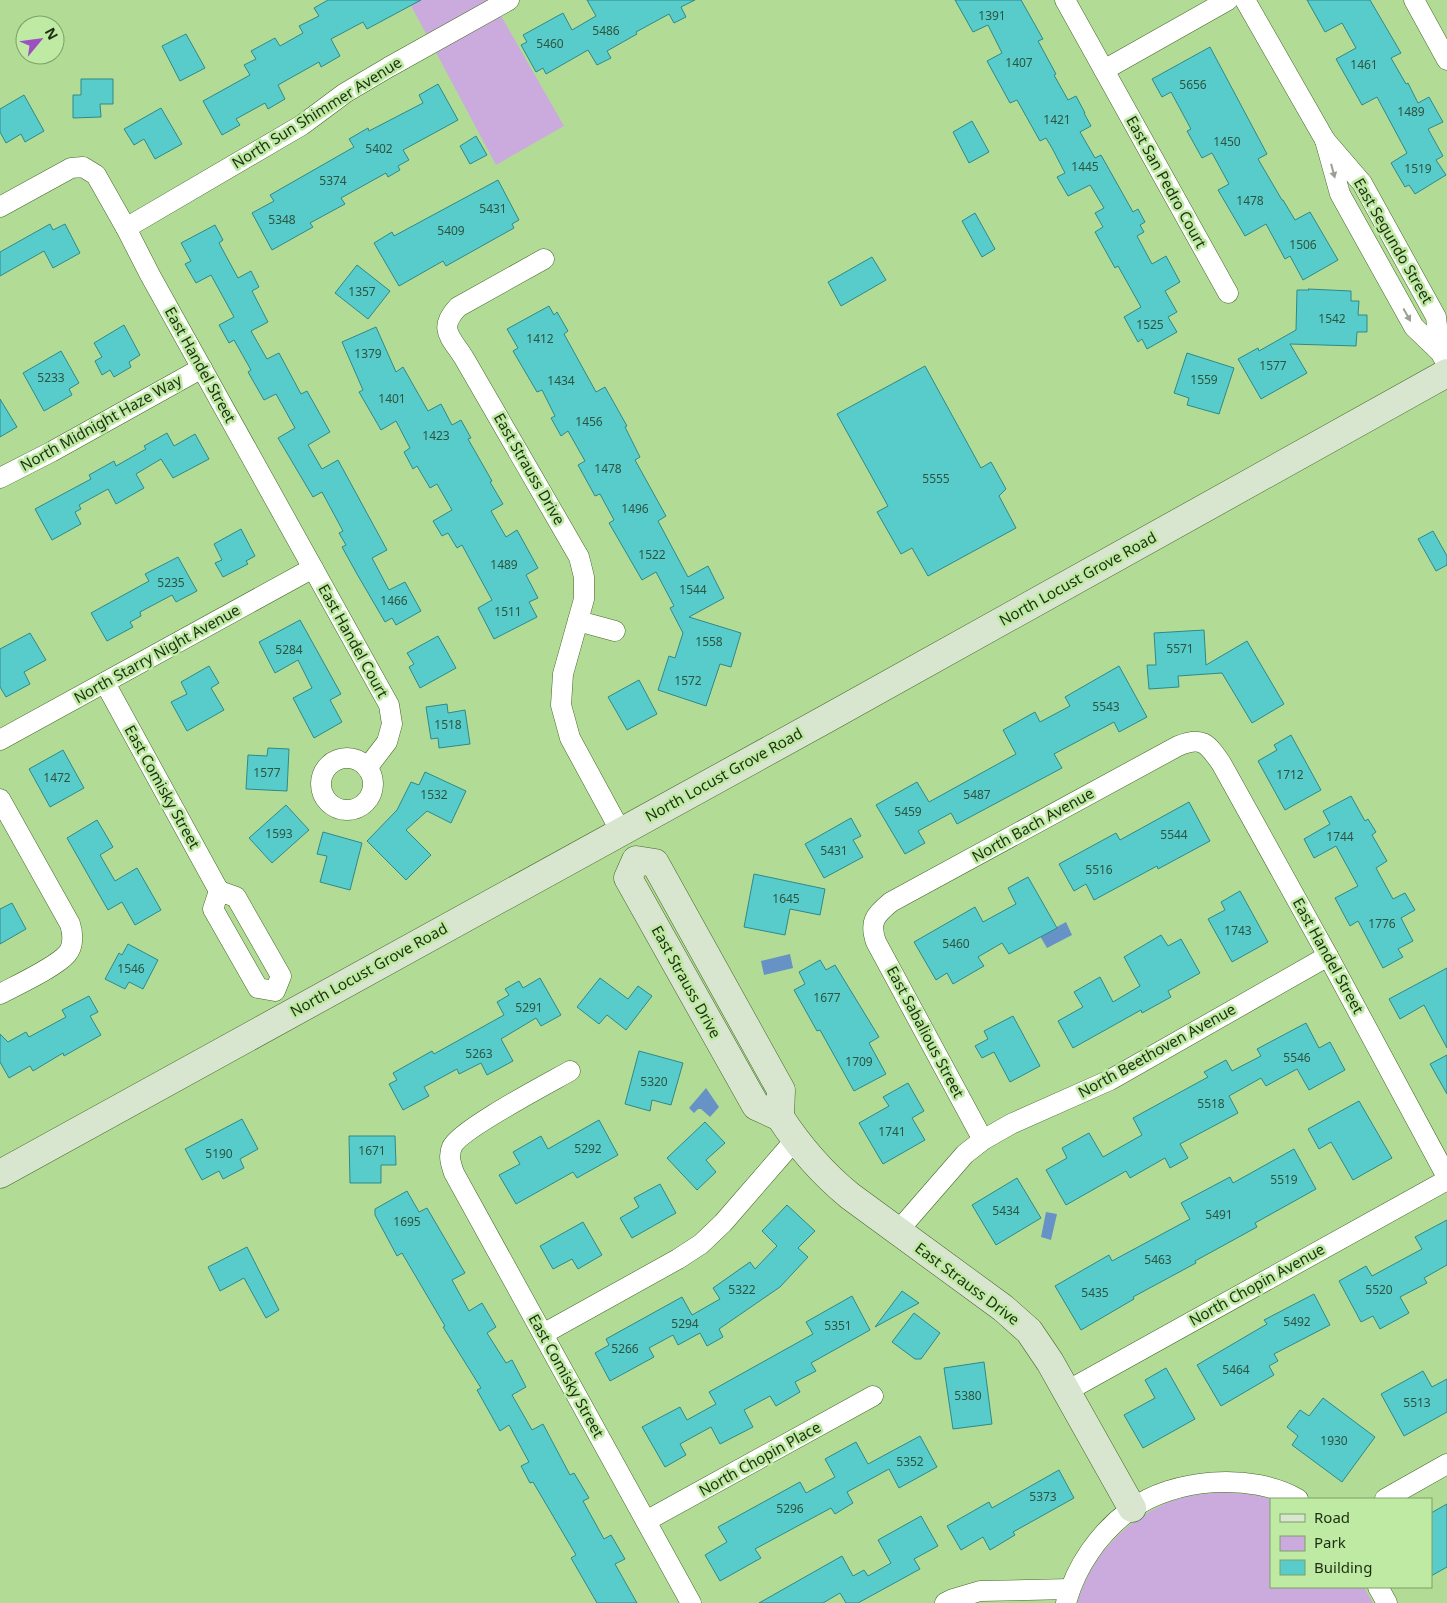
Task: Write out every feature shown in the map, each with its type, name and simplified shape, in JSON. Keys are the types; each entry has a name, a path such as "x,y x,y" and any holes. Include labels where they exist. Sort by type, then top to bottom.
{"main road":[{"name":"North Locust Grove Road","path":"0,1174 621,832 1445,363"},
{"name":"East Strauss Drive","path":"621,832 636,860 628,878 756,1106 780,1117 813,1163 831,1180 1003,1308 1029,1331 1067,1391 1132,1508"}],"street":[{"name":"North Sun Shimmer Avenue","path":"126,228 302,125 345,93 389,66 509,0"},
{"name":"East San Pedro Court","path":"1065,0 1228,293"},
{"path":"1104,70 1228,0"},
{"name":"East Segundo Street","path":"1245,0 1325,140 1362,183 1436,317 1445,363"},
{"path":"1414,0 1447,60"},
{"name":"East Handel Street","path":"0,207 71,168 82,167 96,175 313,568"},
{"name":"East Strauss Drive","path":"544,259 458,307 449,316 446,325 449,335 579,557 584,577 584,599 563,674 561,705 570,738 621,832"},
{"name":"North Midnight Haze Way","path":"0,478 51,452 202,368"},
{"name":"North Starry Night Avenue","path":"0,740 313,568"},
{"name":"East Handel Court","path":"313,568 389,705 392,724 387,742 367,768"},
{"path":"578,621 616,631"},
{"name":"East Comisky Street","path":"105,683 219,890 236,897 277,968 281,976 275,991"},
{"name":"North Bach Avenue","path":"873,922 879,912 891,902 1178,746 1190,741 1201,741"},
{"name":"East Handel Street","path":"1201,741 1210,747 1221,763 1328,956 1447,1179"},
{"path":"0,799 70,924 73,933 69,953 58,962 0,994"},
{"path":"219,890 213,909 258,988 275,991 288,1015"},
{"name":"East Sabalious Street","path":"873,922 873,933 876,942 983,1140"},
{"name":"North Beethoven Avenue","path":"898,1231 966,1154 983,1140 1011,1124 1110,1080 1328,956"},
{"name":"East Comisky Street","path":"570,1071 471,1128 452,1145 450,1158 454,1173 691,1603"},
{"path":"543,1334 678,1259 701,1244 723,1223 795,1140"},
{"name":"North Chopin Avenue","path":"1067,1391 1447,1179"},
{"name":"North Chopin Place","path":"646,1522 873,1396"},
{"path":"1387,1498 1447,1464"},
{"path":"946,1603 980,1591 1068,1596 1082,1564 1100,1538 1132,1508 1160,1494 1186,1486 1216,1481 1242,1482 1268,1487 1296,1498"},
{"path":"1379,1588 1387,1603"}],"green space":[{"path":"408,0 492,0 564,126 496,165"},
{"path":"1224,1492 1257,1495 1270,1499 1270,1588 1365,1588 1373,1603 1077,1603 1095,1564 1116,1537 1158,1507 1193,1495"}],"water":[{"path":"1066,922 1072,935 1047,948 1040,936"},
{"path":"790,954 793,968 764,975 761,961"},
{"path":"706,1088 719,1107 710,1117 701,1109 694,1113 689,1108"},
{"path":"1046,1212 1057,1214 1051,1240 1041,1237"}],"building":[{"path":"328,0 421,0 367,29 363,22 331,39 340,56 321,67 319,62 278,85 285,99 268,109 265,103 236,119 240,125 222,135 203,101 250,75 244,65 256,59 251,51 275,38 280,46 303,33 299,26 319,16 314,8"},
{"path":"587,0 695,0 681,7 686,17 674,23 669,14 607,51 611,58 597,65 588,50 546,74 543,68 536,72 521,45 527,42 523,35 563,13 572,30 596,16"},
{"path":"955,0 1021,0 1043,39 1038,41 1056,74 1054,75 1068,100 1076,96 1091,126 1080,132 1095,158 1101,155 1133,212 1138,209 1145,222 1140,225 1144,232 1137,236 1152,264 1166,256 1180,282 1165,291 1177,312 1168,317 1177,332 1147,349 1142,339 1138,342 1124,317 1141,307 1118,266 1115,268 1095,232 1103,227 1095,213 1104,208 1090,185 1068,196 1057,177 1065,173 1046,138 1040,141 1017,100 1010,103 987,61 1002,53 988,25 973,32"},
{"path":"1307,0 1370,0 1401,53 1391,58 1406,84 1408,83 1418,103 1429,97 1443,122 1428,129 1443,156 1436,160 1446,175 1415,194 1409,185 1405,187 1391,163 1407,153 1377,97 1362,105 1336,59 1356,48 1342,23 1325,32"},
{"path":"186,34 205,68 180,81 162,46"},
{"path":"1210,47 1267,154 1258,159 1282,200 1295,220 1310,212 1338,260 1303,280 1290,256 1285,259 1266,224 1245,236 1218,190 1229,184 1212,153 1202,158 1187,131 1191,129 1171,92 1162,97 1152,79"},
{"path":"81,79 113,79 113,104 100,104 101,117 73,118 73,95 81,95"},
{"path":"438,84 458,120 403,150 409,160 398,166 400,170 388,177 386,173 341,198 345,204 310,223 313,227 272,250 252,213 274,201 270,195 354,147 349,139 368,128 369,131 423,103 419,95"},
{"path":"24,95 44,131 25,142 21,134 6,143 0,132 0,109"},
{"path":"161,108 182,144 155,159 144,139 134,145 124,129"},
{"path":"972,121 989,152 969,163 953,132"},
{"path":"476,136 487,155 470,164 460,146"},
{"path":"498,180 519,220 512,224 514,228 446,266 443,261 399,286 374,243 392,232 394,236"},
{"path":"975,213 995,249 982,257 962,221"},
{"path":"50,224 53,230 65,224 80,253 53,268 44,251 0,276 0,252"},
{"path":"215,225 223,240 219,243 238,278 251,271 259,287 252,291 268,322 251,331 267,359 279,353 301,394 307,391 330,432 308,445 322,469 338,460 387,550 372,558 389,590 405,582 421,611 396,625 392,618 385,622 357,574 342,547 346,545 339,533 343,531 322,492 313,497 278,438 295,428 276,394 264,400 248,372 251,370 234,340 229,343 219,325 234,317 211,275 196,283 185,264 191,261 181,243"},
{"path":"872,257 886,280 841,306 828,282"},
{"path":"357,265 390,291 368,319 335,293"},
{"path":"1297,290 1351,291 1351,301 1359,301 1358,315 1367,315 1367,332 1357,332 1356,346 1290,344 1307,373 1261,399 1238,359 1258,348 1259,351 1296,330"},
{"path":"549,306 554,315 557,312 568,331 564,334 596,392 605,387 627,426 625,427 640,457 635,460 666,516 658,521 688,577 708,566 724,598 689,617 741,633 731,667 720,664 706,706 658,690 669,656 675,658 683,633 670,608 674,606 656,572 642,580 609,523 614,520 600,494 595,496 578,465 585,461 568,431 561,436 551,418 555,416 542,390 537,392 513,351 518,348 507,329"},
{"path":"124,325 140,355 129,362 131,367 114,377 110,370 102,375 95,361 102,357 94,343"},
{"path":"376,327 396,372 403,367 428,411 441,404 452,425 461,420 471,438 468,439 503,504 491,511 506,537 517,530 538,568 526,575 538,598 529,602 537,617 494,639 478,608 492,600 462,545 457,548 448,533 442,536 433,521 452,510 437,484 430,488 417,466 413,469 404,452 410,448 396,421 381,430 359,392 363,390 342,342"},
{"path":"61,351 79,383 69,389 72,395 44,411 23,373"},
{"path":"1187,353 1234,368 1219,414 1187,405 1189,398 1174,393"},
{"path":"925,366 981,468 991,462 1006,489 999,496 1016,528 928,576 912,548 901,554 877,512 888,506 837,414"},
{"path":"0,399 17,427 0,437"},
{"path":"167,433 174,446 195,434 209,459 173,478 161,459 136,474 144,488 116,504 108,489 79,505 81,509 75,512 81,524 52,540 35,509 91,479 89,475 114,461 116,466 146,449 144,446"},
{"path":"241,529 255,556 246,561 248,564 223,577 215,563 222,560 214,544"},
{"path":"1433,531 1447,556 1447,565 1436,571 1418,539"},
{"path":"178,557 197,591 176,602 172,595 140,612 141,616 130,622 133,627 107,641 91,613 149,581 145,574"},
{"path":"300,620 341,694 330,700 342,722 314,738 293,698 312,688 298,660 275,673 259,642"},
{"path":"1204,630 1206,665 1247,641 1284,704 1252,723 1222,673 1178,676 1179,687 1149,689 1147,665 1156,665 1154,633"},
{"path":"30,633 46,660 24,672 30,684 6,697 0,687 0,649"},
{"path":"438,636 456,668 420,688 409,667 414,664 407,653"},
{"path":"209,666 219,683 211,688 224,710 187,731 171,702 187,694 181,682"},
{"path":"1119,666 1147,717 1119,732 1114,722 1054,754 1062,768 957,824 951,813 918,831 925,843 905,854 876,805 917,782 929,802 1016,754 1003,730 1035,712 1040,722 1070,706 1065,697"},
{"path":"639,680 657,714 627,730 608,697"},
{"path":"447,704 448,713 465,710 470,744 439,748 438,738 431,739 426,707"},
{"path":"1291,735 1321,790 1285,810 1258,761 1277,750 1274,745"},
{"path":"268,748 289,749 287,791 246,789 248,755 267,756"},
{"path":"63,750 84,788 50,807 29,769"},
{"path":"425,772 466,791 451,823 427,811 406,830 431,855 406,880 367,841 397,810 411,782 419,785"},
{"path":"1351,796 1365,821 1368,819 1376,832 1372,835 1387,861 1376,868 1393,899 1405,893 1415,910 1401,918 1413,941 1398,949 1403,957 1383,968 1358,921 1350,926 1335,898 1358,886 1336,846 1314,858 1304,839 1330,824 1323,811"},
{"path":"1189,802 1210,841 1158,869 1157,866 1094,900 1086,884 1074,891 1059,864 1116,833 1120,840"},
{"path":"286,805 309,830 272,863 249,838"},
{"path":"851,818 861,836 853,840 863,857 824,878 805,844"},
{"path":"97,820 113,847 100,855 115,881 137,868 161,910 135,925 122,902 108,910 67,838"},
{"path":"323,832 362,843 350,890 320,882 327,856 317,854"},
{"path":"754,874 825,889 820,915 790,909 785,935 744,927"},
{"path":"1028,877 1057,928 1009,954 1002,943 978,957 984,966 953,984 947,973 936,980 914,942 975,907 983,922 1016,904 1008,888"},
{"path":"1240,891 1268,942 1232,962 1208,919 1225,910 1221,902"},
{"path":"12,903 26,929 0,944 0,909"},
{"path":"1161,935 1168,946 1181,939 1200,973 1168,991 1171,997 1142,1013 1141,1010 1073,1048 1058,1021 1083,1007 1074,992 1100,977 1113,1002 1140,986 1124,957"},
{"path":"128,944 158,960 143,989 129,982 125,989 105,979 119,953 122,955"},
{"path":"820,960 826,970 835,965 879,1037 869,1043 886,1074 854,1091 820,1030 817,1031 794,990 805,984 799,972"},
{"path":"1447,968 1447,1048 1424,1005 1400,1019 1389,999"},
{"path":"540,978 561,1015 541,1026 536,1018 501,1039 513,1061 487,1075 481,1063 459,1074 457,1069 424,1087 429,1096 403,1110 389,1084 397,1080 393,1073 432,1051 434,1054 504,1015 497,1002 509,995 505,989 519,981 523,988"},
{"path":"600,978 628,999 638,986 652,996 626,1030 607,1015 599,1024 577,1007"},
{"path":"89,996 98,1012 90,1016 101,1035 64,1056 63,1053 33,1071 30,1066 9,1078 0,1062 0,1034 8,1042 26,1032 29,1037 66,1017 62,1010"},
{"path":"1013,1016 1040,1066 1010,1082 994,1052 982,1058 975,1046 988,1039 984,1031"},
{"path":"1306,1023 1319,1048 1330,1042 1345,1070 1309,1090 1297,1069 1266,1086 1261,1078 1229,1096 1238,1113 1180,1144 1188,1158 1170,1168 1165,1158 1130,1178 1126,1171 1066,1205 1046,1170 1067,1158 1062,1148 1089,1133 1103,1157 1142,1135 1133,1118 1208,1077 1204,1072 1226,1060 1232,1071 1261,1056 1257,1049"},
{"path":"639,1051 683,1063 671,1105 652,1100 650,1111 625,1104"},
{"path":"1447,1055 1447,1094 1430,1064"},
{"path":"908,1083 924,1111 912,1118 925,1140 883,1164 859,1123 889,1106 883,1097"},
{"path":"1359,1101 1392,1158 1353,1180 1331,1142 1319,1149 1308,1129"},
{"path":"242,1119 258,1149 240,1159 244,1168 223,1179 219,1171 202,1180 185,1149"},
{"path":"599,1120 618,1155 577,1178 573,1172 516,1204 499,1175 520,1164 513,1152 541,1136 548,1149"},
{"path":"705,1122 725,1143 706,1160 716,1172 697,1190 667,1158"},
{"path":"349,1136 395,1136 396,1165 381,1165 381,1183 350,1183"},
{"path":"1294,1149 1316,1189 1255,1223 1257,1227 1133,1297 1134,1299 1081,1330 1055,1286 1109,1255 1112,1261 1190,1219 1181,1203 1230,1177 1233,1183"},
{"path":"1017,1178 1041,1218 996,1245 972,1205"},
{"path":"660,1184 676,1213 632,1238 620,1218 639,1207 634,1198"},
{"path":"407,1191 419,1212 427,1208 465,1273 452,1280 469,1311 482,1303 496,1327 487,1333 506,1363 512,1360 526,1387 512,1395 532,1430 543,1424 570,1475 574,1473 589,1498 583,1501 604,1539 611,1535 625,1559 615,1564 637,1603 597,1603 571,1558 576,1555 533,1482 530,1483 521,1466 529,1462 509,1425 500,1431 477,1390 481,1388 443,1327 445,1326 402,1253 397,1256 375,1215 375,1209"},
{"path":"787,1205 815,1231 798,1248 808,1257 780,1287 719,1329 723,1337 707,1346 700,1333 678,1345 673,1335 649,1348 654,1357 610,1381 595,1353 609,1345 606,1339 682,1297 692,1315 720,1299 713,1288 750,1262 755,1269 777,1246 762,1231"},
{"path":"1447,1220 1447,1265 1424,1278 1427,1283 1400,1297 1409,1313 1380,1329 1373,1316 1361,1322 1339,1281 1366,1266 1372,1276 1422,1249 1415,1237"},
{"path":"583,1222 602,1255 578,1269 572,1259 553,1269 540,1246"},
{"path":"247,1247 279,1310 266,1318 244,1278 220,1291 208,1267"},
{"path":"902,1291 919,1303 875,1327"},
{"path":"1314,1294 1330,1325 1274,1354 1278,1361 1269,1366 1274,1375 1221,1406 1197,1365 1267,1324 1264,1320"},
{"path":"852,1296 870,1330 811,1363 816,1371 795,1382 800,1392 776,1406 770,1396 744,1410 753,1427 720,1444 711,1427 680,1444 686,1455 665,1467 642,1427 680,1407 687,1420 716,1404 709,1392 813,1334 806,1322"},
{"path":"914,1313 940,1333 921,1359 915,1359 892,1342"},
{"path":"984,1362 992,1424 953,1429 944,1368"},
{"path":"1166,1368 1195,1419 1143,1448 1124,1415 1155,1398 1145,1380"},
{"path":"1423,1371 1432,1387 1447,1379 1447,1412 1404,1436 1381,1394"},
{"path":"1323,1398 1375,1437 1342,1482 1292,1445 1298,1436 1287,1427 1300,1410 1309,1416"},
{"path":"920,1436 937,1467 899,1488 889,1469 847,1492 853,1503 835,1514 831,1508 755,1549 761,1558 720,1581 705,1555 727,1542 718,1527 800,1482 806,1493 835,1477 825,1459 856,1442 868,1464"},
{"path":"1059,1470 1074,1498 1013,1532 1015,1535 990,1550 983,1537 961,1550 947,1526 989,1502 992,1508"},
{"path":"1447,1504 1447,1567 1432,1575 1432,1512"},
{"path":"921,1516 938,1546 914,1559 920,1569 858,1603 846,1603 840,1593 823,1603 759,1603 842,1556 853,1576 864,1570 868,1576 891,1563 878,1540"}]}
